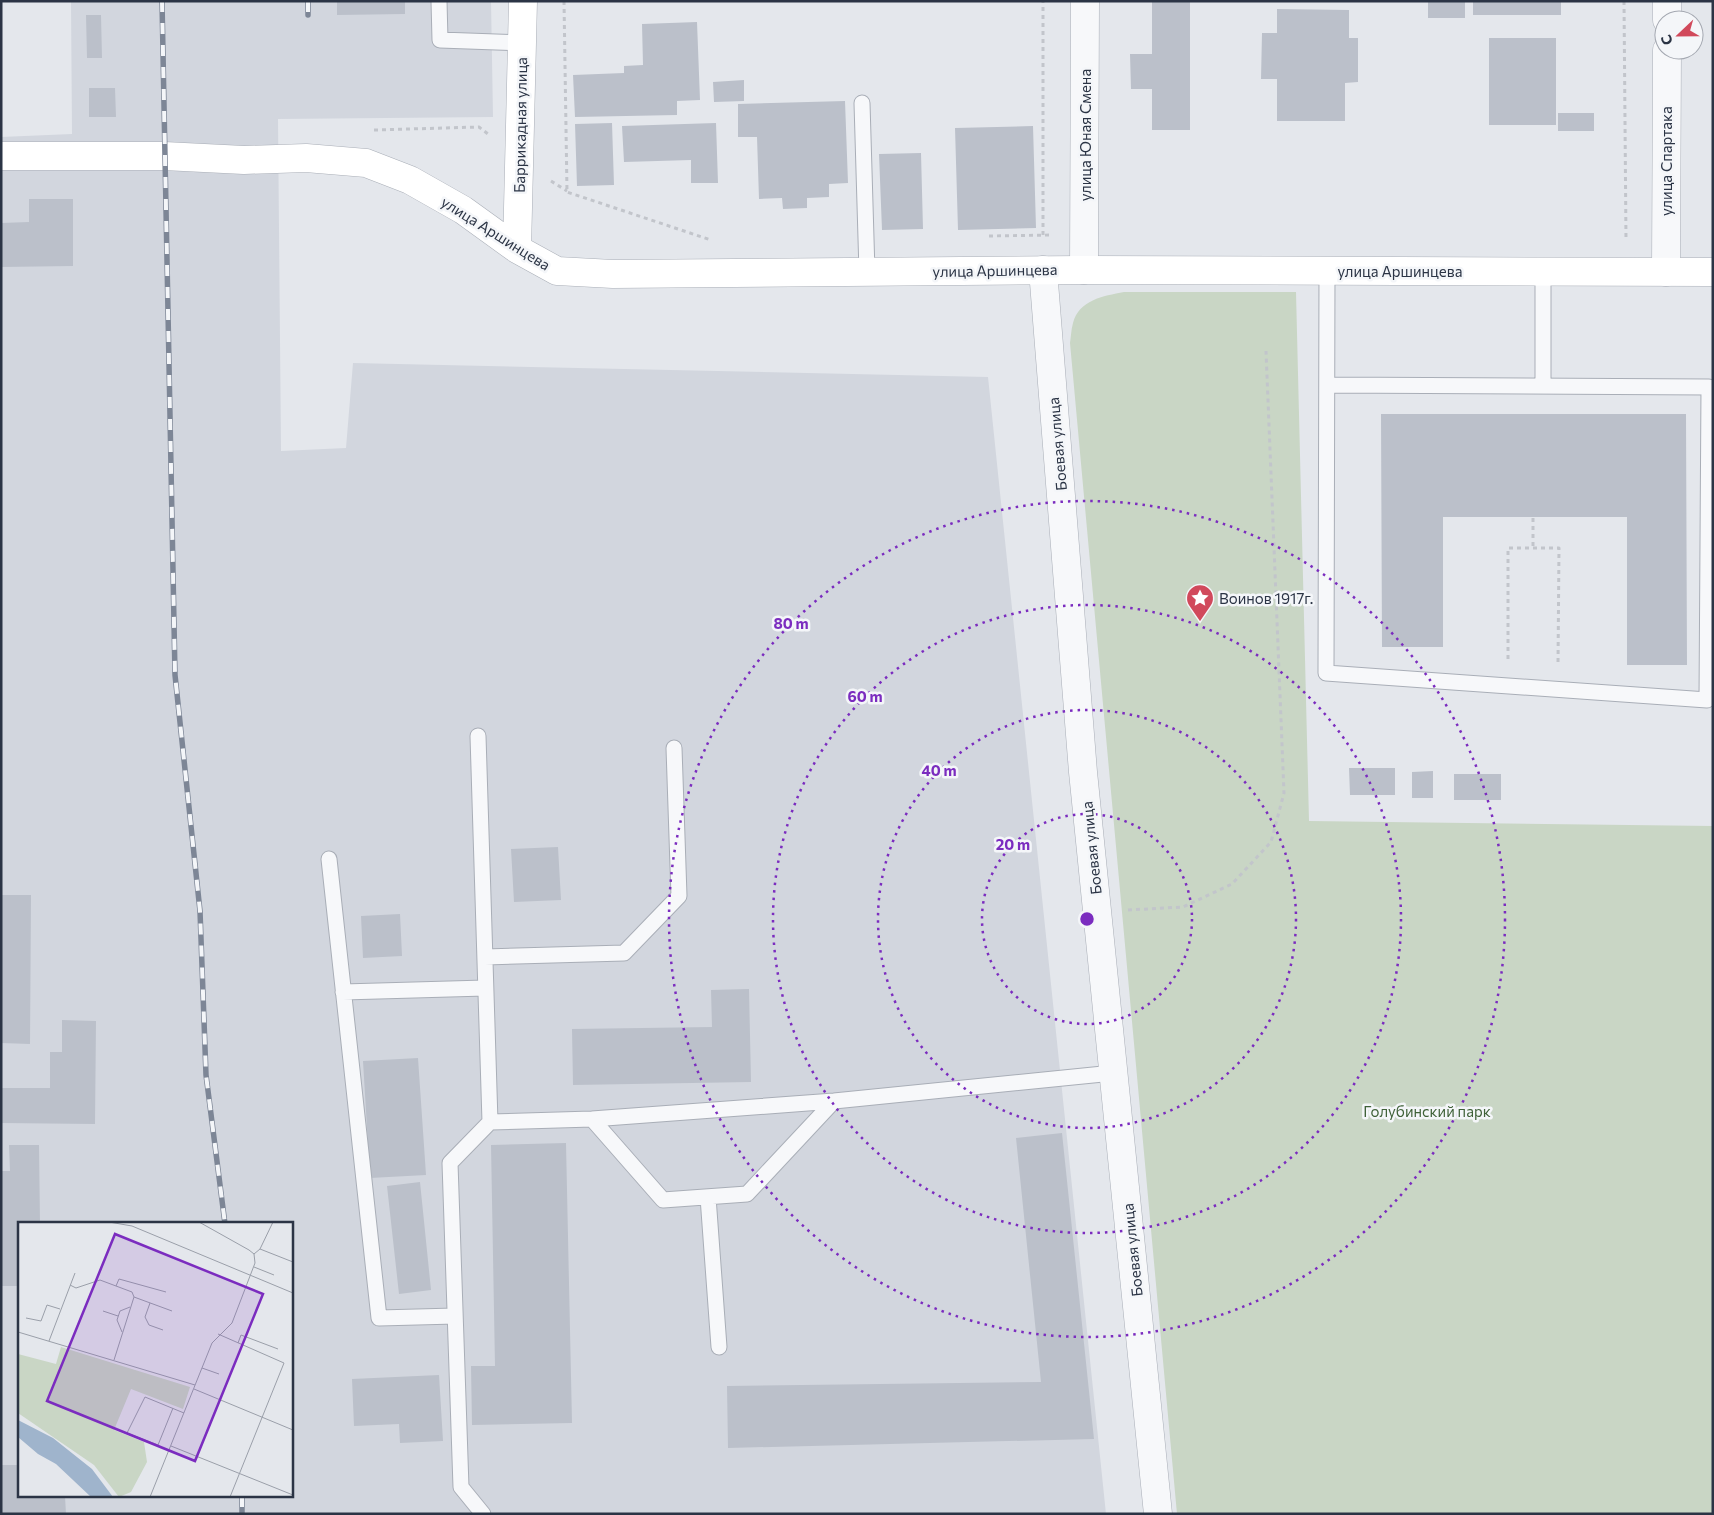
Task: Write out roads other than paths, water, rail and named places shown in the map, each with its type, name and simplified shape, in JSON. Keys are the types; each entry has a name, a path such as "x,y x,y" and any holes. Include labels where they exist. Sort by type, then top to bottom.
{"main road":[{"name":"Баррикадная улица","path":"516,249 523,1"},
{"name":"улица Аршинцева","path":"1,156 164,156 244,160 306,158 366,163 410,180 463,210 516,249 557,271 566,272 613,274 1084,270 1713,272"}],"street":[{"name":"улица Юная Смена","path":"1084,270 1085,1"},
{"name":"улица Спартака","path":"1666,272 1667,60"},
{"name":"Боевая улица","path":"1043,270 1082,762 1158,1514"}],"lane":[{"path":"439,1 440,40 522,43"},
{"path":"862,103 867,272"},
{"path":"1327,271 1326,672 1707,700 1708,387 1327,385"},
{"path":"1543,272 1543,386"},
{"path":"478,736 490,1122"},
{"path":"485,957 624,953 679,896 674,748"},
{"path":"329,859 379,1318 455,1316"},
{"path":"343,992 485,988"},
{"path":"482,1514 461,1487 450,1163 490,1122 592,1120 834,1101 1114,1074"},
{"path":"592,1120 663,1200 747,1194 834,1101"},
{"path":"708,1197 719,1347"}],"railway":[{"path":"162,1 175,675 200,911 206,1075 225,1222"},
{"path":"308,1 308,15"},
{"path":"242,1498 242,1514"}],"place":[{"name":"Воинов 1917г.","path":"1200,622"}],"park label":[{"name":"Голубинский парк","path":"1427,1111"}]}
